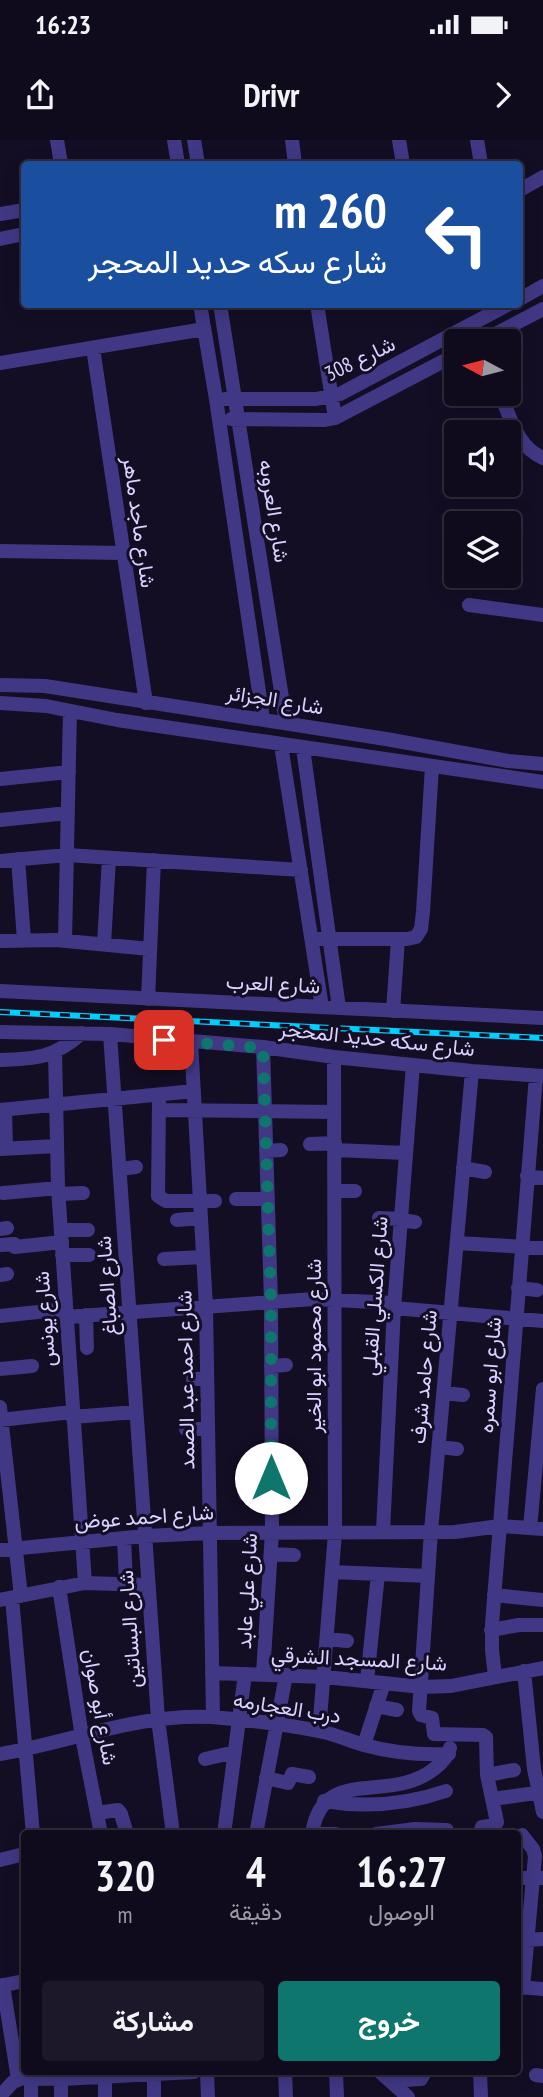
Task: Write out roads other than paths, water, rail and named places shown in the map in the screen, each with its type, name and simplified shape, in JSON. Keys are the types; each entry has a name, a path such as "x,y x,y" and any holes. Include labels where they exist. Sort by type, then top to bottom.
{"street":[{"path":"57,140 60,161"},
{"path":"174,140 178,161"},
{"path":"194,140 198,161"},
{"path":"292,140 295,161"},
{"path":"399,140 402,161"},
{"path":"477,140 480,161"},
{"path":"523,188 543,177"},
{"path":"0,214 21,210"},
{"path":"0,239 21,235"},
{"name":"شارع 308","path":"523,297 543,286"},
{"name":"شارع العروبه","path":"201,308 263,719"},
{"name":"شارع العروبه","path":"221,308 286,723"},
{"path":"318,308 335,418"},
{"name":"شارع 308","path":"216,399 332,397 502,308"},
{"path":"503,329 537,312"},
{"path":"0,363 204,330"},
{"name":"شارع ماجد ماهر","path":"93,348 146,703"},
{"name":"شارع 308","path":"219,419 335,418 444,361"},
{"path":"506,406 522,442 528,450 543,458"},
{"path":"0,551 122,553"},
{"path":"469,605 543,615"},
{"name":"شارع الجزائر","path":"0,685 45,686 263,719 508,761 543,764"},
{"path":"92,694 96,716"},
{"path":"117,720 120,710 118,699"},
{"name":"شارع الجزائر","path":"0,703 22,703 281,745 543,782"},
{"path":"65,940 70,711"},
{"path":"281,745 322,1007"},
{"path":"303,748 340,1008"},
{"path":"312,939 416,937 421,929 432,766"},
{"path":"0,779 69,772"},
{"path":"0,820 68,813"},
{"path":"0,861 67,855 301,870"},
{"path":"104,944 109,858"},
{"path":"18,859 24,940"},
{"path":"148,999 154,860"},
{"path":"393,1011 398,939"},
{"path":"0,941 65,940 150,949"},
{"name":"شارع العرب","path":"0,992 543,1018"},
{"name":"شارع سكه حديد المحجر","path":"0,1032 110,1034 539,1076"},
{"path":"0,1060 36,1059 55,1052 82,1033"},
{"name":"شارع الصباغ","path":"110,1034 145,1536"},
{"name":"شارع احمد عبد الصمد","path":"191,1042 203,1180 200,1200 206,1307 200,1379 208,1429 213,1717"},
{"name":"شارع علي عابد","path":"263,1048 264,1110 274,1151 271,1302 272,1532 263,1674"},
{"name":"شارع يونس","path":"55,1052 58,1191 85,1583"},
{"name":"شارع محمود ابو الخير","path":"319,1731 335,1533 334,1057"},
{"name":"شارع الكسلي القبلي","path":"383,1531 394,1306 406,1220 406,1153 413,1065"},
{"name":"شارع حامد شرف","path":"451,1735 434,1734 432,1718 419,1714 431,1531 450,1313 457,1243 464,1220 463,1168 472,1071"},
{"name":"شارع ابو سمره","path":"495,1677 491,1630 527,1176 539,1076"},
{"path":"159,1103 194,1091"},
{"path":"57,1146 3,1149 2,1110 115,1099 195,1110 334,1112"},
{"path":"159,1103 158,1196 166,1201 215,1201"},
{"path":"310,1144 406,1153"},
{"path":"120,1169 136,1167"},
{"path":"463,1168 485,1172"},
{"path":"527,1176 543,1178"},
{"path":"335,1191 355,1191"},
{"path":"4,1193 83,1193"},
{"path":"236,1199 272,1193"},
{"path":"177,1220 201,1218"},
{"path":"379,1218 406,1220"},
{"path":"0,1245 14,1244 15,1247 62,1242 88,1230"},
{"path":"62,1242 89,1255"},
{"path":"457,1243 543,1248"},
{"path":"164,1259 203,1256"},
{"path":"518,1288 537,1290"},
{"path":"0,1316 66,1313 86,1315 335,1299 543,1321"},
{"path":"86,1315 87,1348"},
{"path":"271,1366 286,1365"},
{"path":"0,1369 32,1366"},
{"path":"537,1529 543,1389"},
{"path":"444,1393 463,1395"},
{"path":"33,1830 11,1598 16,1549 2,1451 1,1416 136,1412"},
{"path":"186,1430 208,1429"},
{"path":"439,1447 457,1449"},
{"path":"247,1486 271,1486"},
{"name":"شارع احمد عوض","path":"0,1550 145,1536 210,1533 464,1532 500,1526 537,1529"},
{"path":"271,1554 295,1552 297,1532"},
{"name":"شارع البساتين","path":"145,1536 153,1588 158,1719 172,1830"},
{"path":"124,1538 126,1584"},
{"path":"332,1572 428,1576"},
{"path":"367,1681 378,1574"},
{"path":"11,1598 85,1583 153,1588"},
{"name":"شارع أبو صوان","path":"59,1587 82,1737 100,1830"},
{"path":"494,1595 543,1600"},
{"path":"491,1630 519,1625 543,1625"},
{"path":"328,1639 347,1641"},
{"name":"شارع المسجد الشرقي","path":"212,1673 325,1677 422,1687 451,1686 543,1668"},
{"path":"524,1671 537,1746 543,1812"},
{"path":"225,1830 245,1674"},
{"path":"258,1830 286,1675"},
{"path":"364,1745 384,1683"},
{"path":"376,1706 397,1710"},
{"name":"درب العجارمه","path":"0,1754 158,1719 213,1717 319,1731 364,1745 405,1753 449,1754"},
{"path":"313,1830 316,1812 324,1801 344,1791 393,1787 416,1779 434,1770 449,1754 451,1735 484,1735 487,1739 487,1775 497,1823 482,1827 481,1830"},
{"path":"205,1759 235,1752"},
{"path":"487,1775 514,1770"},
{"path":"266,1778 288,1783 292,1774 309,1777"},
{"path":"324,1801 385,1805 446,1791"},
{"path":"493,1799 540,1793"},
{"path":"97,1813 118,1810 126,1830"},
{"path":"407,1830 447,1829"},
{"path":"521,1980 538,1878 534,1852 522,1835"},
{"path":"0,1860 21,1855"},
{"path":"527,1940 543,1939"},
{"path":"21,1982 1,1986 5,2031 21,2071"},
{"path":"521,1987 543,1989"},
{"path":"23,2075 31,2097"},
{"path":"0,2096 24,2078 61,2079 108,2075 105,2097"},
{"path":"154,2075 154,2097"},
{"path":"208,2075 208,2097"},
{"path":"285,2075 286,2097"},
{"path":"336,2075 337,2097"},
{"path":"385,2077 421,2078 423,2075"},
{"path":"480,2075 481,2097"},
{"path":"385,2077 408,2097"},
{"path":"61,2079 61,2097"}],"railway":[{"path":"0,1012 543,1038"}]}
